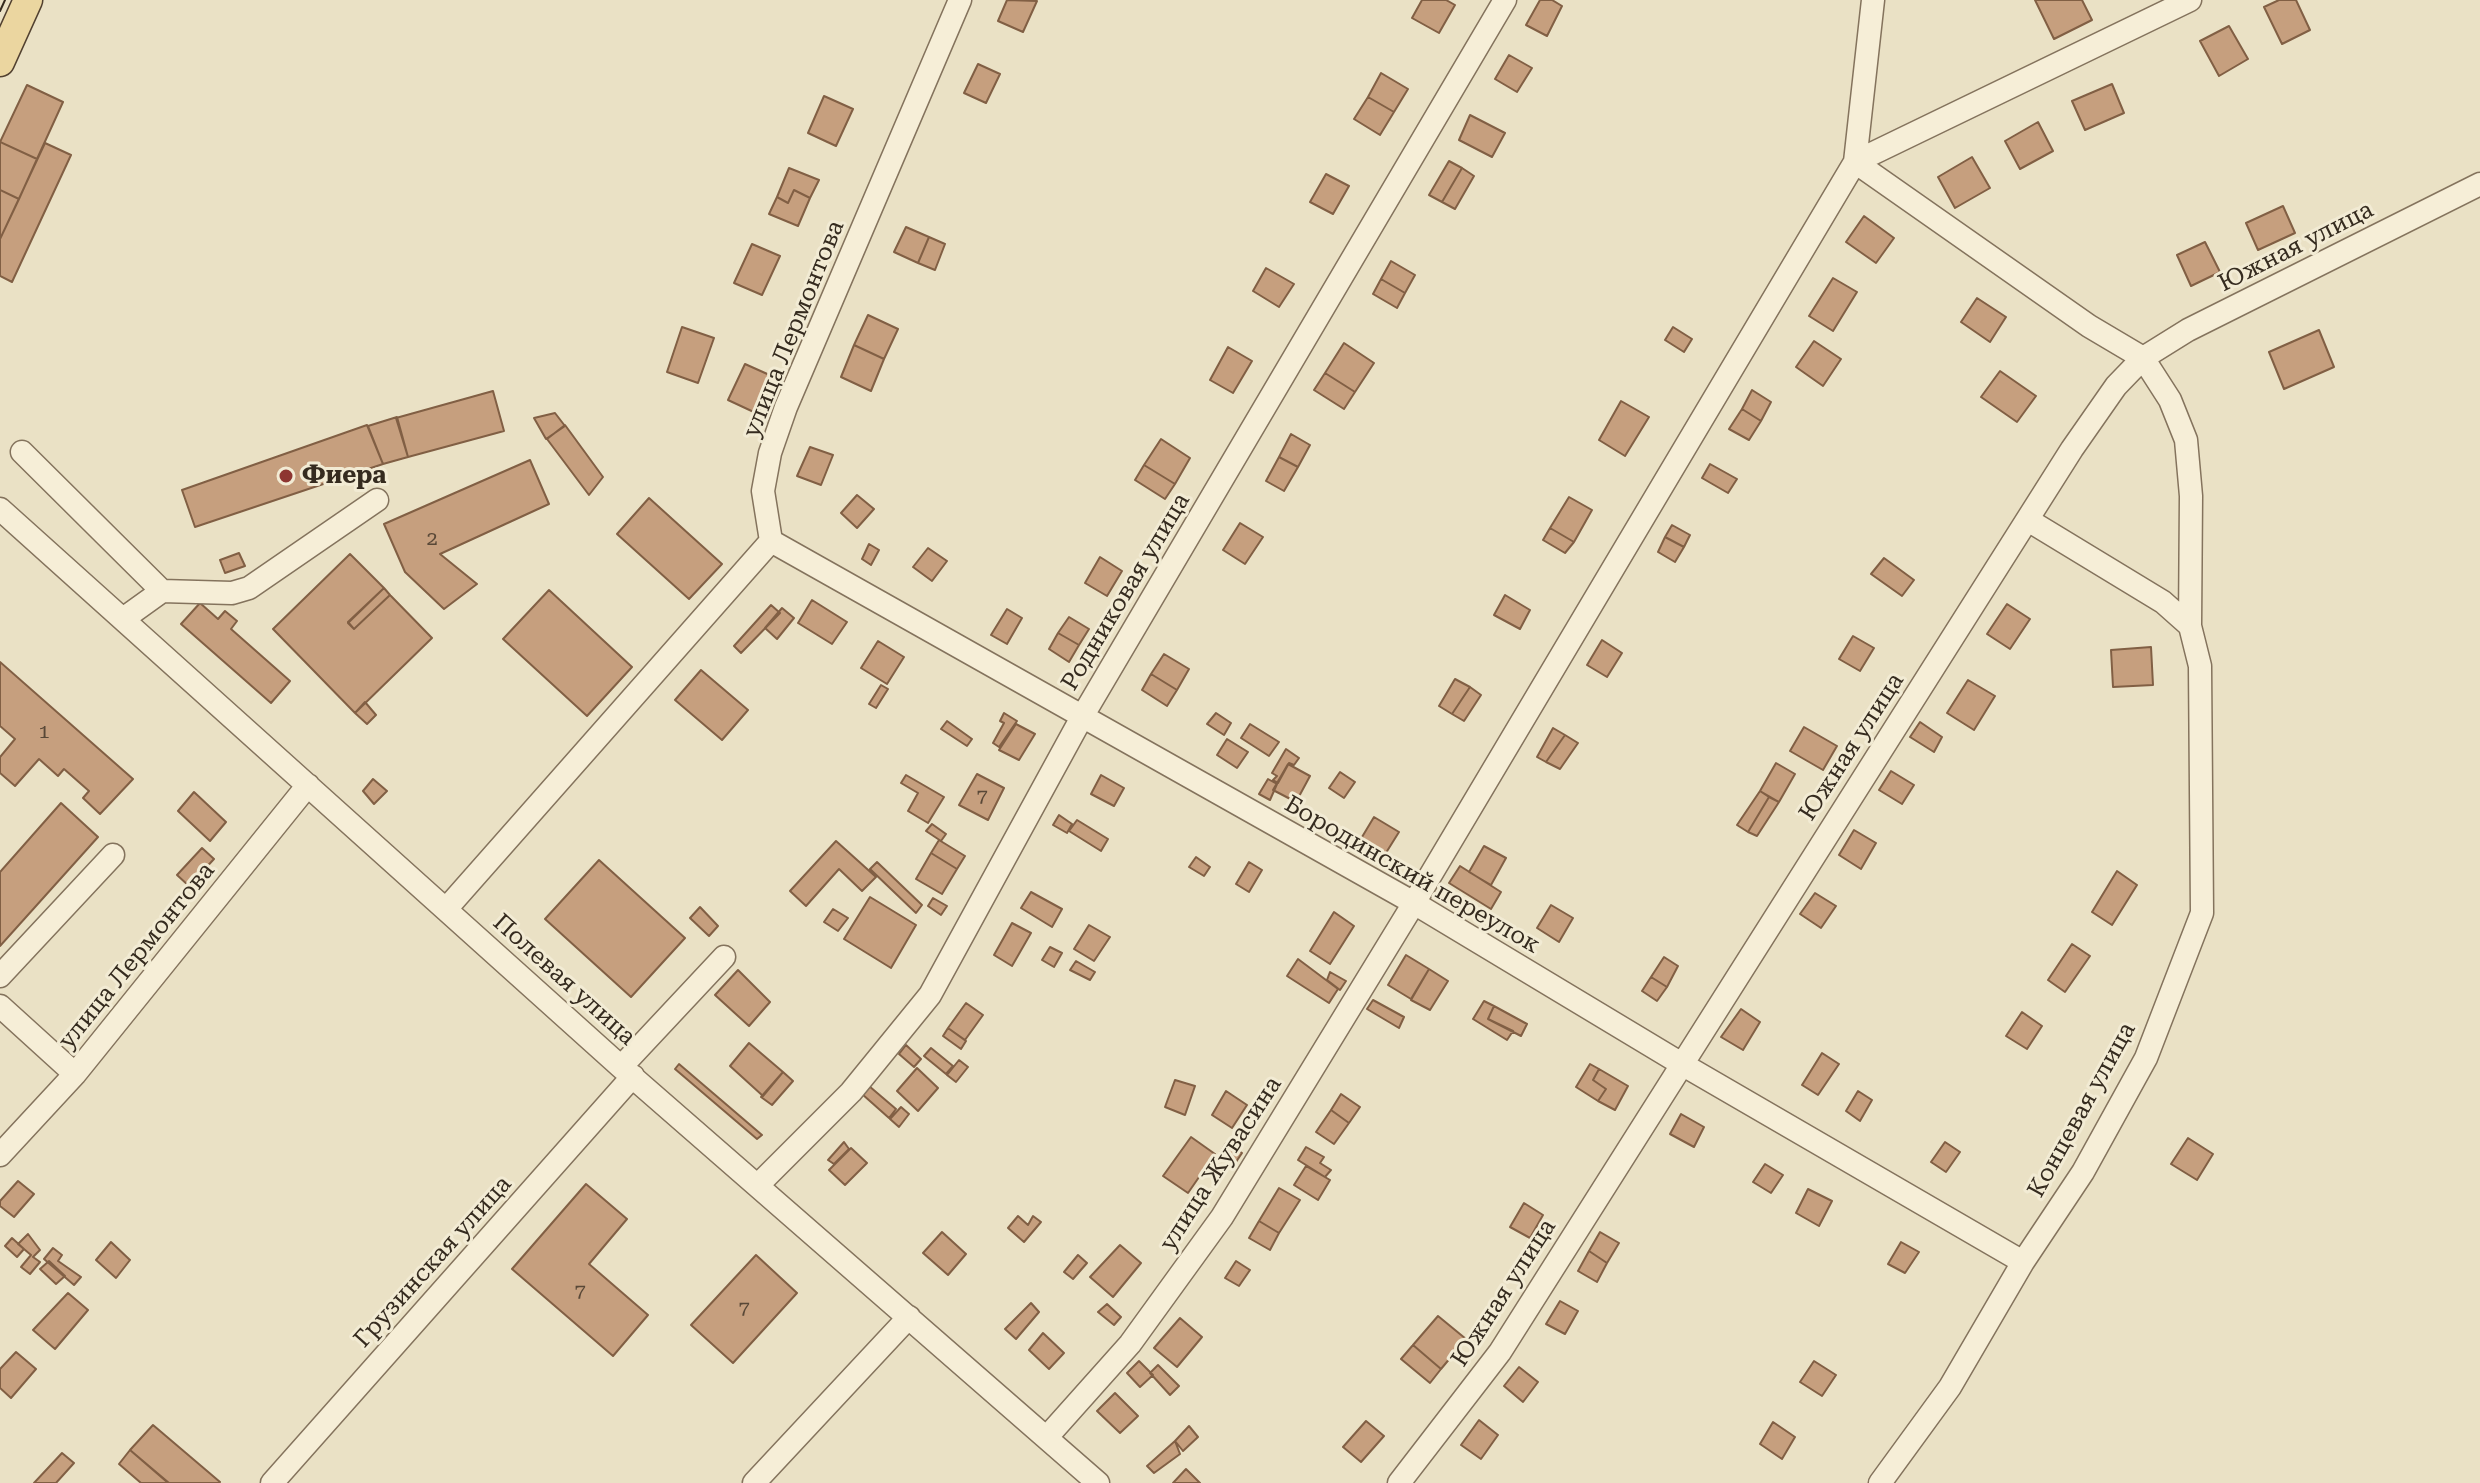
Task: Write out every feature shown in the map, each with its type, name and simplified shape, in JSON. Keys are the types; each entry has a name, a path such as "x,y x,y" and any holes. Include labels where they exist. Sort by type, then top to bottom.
{"main road":[{"path":"0,62 28,0"}],"street":[{"name":"улица Лермонтова","path":"771,541 763,491 770,453 786,407 960,0"},
{"name":"Родниковая улица","path":"758,1185 851,1092 930,995 1082,717 1505,0"},
{"path":"1855,162 1873,0"},
{"path":"1855,162 2190,0"},
{"path":"1855,162 2089,326 2143,358"},
{"name":"улица Жувасина","path":"1047,1437 1130,1344 1222,1217 1414,903 1855,162"},
{"name":"Южная улица","path":"1399,1483 1500,1352 1680,1063 2116,386 2143,358 2188,330 2480,184"},
{"name":"Концевая улица","path":"1880,1483 1950,1387 2023,1262 2083,1172 2146,1058 2202,913 2200,666 2190,626 2191,496 2186,440 2170,400 2143,358"},
{"path":"22,452 162,591"},
{"path":"123,619 162,591 232,593 249,588 377,500"},
{"name":"Полевая улица","path":"0,509 627,1072 1098,1483"},
{"path":"2028,520 2163,602 2190,626"},
{"name":"Бородинский переулок","path":"771,541 1414,903 1680,1063 2023,1262"},
{"path":"447,908 771,541"},
{"name":"улица Лермонтова","path":"0,1155 75,1074 308,785"},
{"path":"0,976 113,855"},
{"name":"Грузинская улица","path":"272,1483 724,957"},
{"path":"0,1006 75,1074"},
{"path":"754,1483 909,1317"}],"building":[{"path":"1007,0 1037,1 1023,32 998,21"},
{"path":"1422,0 1446,0 1455,5 1439,33 1412,18"},
{"path":"1540,0 1552,0 1562,6 1547,36 1526,25"},
{"path":"2035,0 2082,0 2092,20 2054,39"},
{"path":"2279,0 2296,0 2310,30 2282,44 2264,7"},
{"path":"2229,26 2248,59 2219,76 2200,41"},
{"path":"1509,55 1532,68 1517,92 1495,79"},
{"path":"978,64 1000,74 986,103 964,93"},
{"path":"1381,73 1408,89 1394,112 1368,97"},
{"path":"2112,84 2124,113 2085,130 2072,101"},
{"path":"27,85 63,102 37,159 0,142"},
{"path":"824,96 853,109 836,146 808,133"},
{"path":"1368,97 1394,112 1380,135 1354,119"},
{"path":"1470,115 1505,133 1492,157 1459,140"},
{"path":"2038,122 2053,151 2020,169 2005,141"},
{"path":"0,142 37,159 19,199 0,190"},
{"path":"45,143 71,155 12,282 0,276 0,239"},
{"path":"1972,157 1990,188 1955,208 1938,177"},
{"path":"1449,161 1462,168 1442,202 1429,195"},
{"path":"789,168 819,180 810,198 794,190 788,203 777,197"},
{"path":"1462,168 1474,176 1455,209 1442,202"},
{"path":"1326,174 1349,186 1333,214 1310,202"},
{"path":"0,190 19,199 0,239"},
{"path":"794,190 810,198 798,226 769,214 777,197 788,203"},
{"path":"2283,206 2295,233 2258,250 2246,223"},
{"path":"1864,216 1894,238 1876,263 1846,242"},
{"path":"906,227 929,237 918,263 894,252"},
{"path":"929,237 945,244 935,270 918,263"},
{"path":"2205,242 2220,272 2191,286 2177,255"},
{"path":"752,244 780,256 762,295 734,283"},
{"path":"1391,261 1415,275 1405,293 1381,279"},
{"path":"1266,268 1294,284 1279,307 1253,291"},
{"path":"1833,278 1857,292 1833,331 1809,316"},
{"path":"1381,279 1405,293 1397,308 1373,294"},
{"path":"1977,298 2006,317 1990,342 1961,322"},
{"path":"868,315 898,329 884,359 854,345"},
{"path":"682,327 714,338 698,383 667,372"},
{"path":"1673,327 1692,339 1684,352 1665,340"},
{"path":"2319,330 2334,367 2284,389 2269,352"},
{"path":"1814,341 1841,359 1823,386 1796,367"},
{"path":"1344,343 1374,363 1355,392 1325,373"},
{"path":"854,345 884,359 871,391 841,377"},
{"path":"1228,347 1252,361 1233,393 1210,380"},
{"path":"745,364 774,377 758,414 728,400"},
{"path":"2000,371 2036,396 2017,422 1981,397"},
{"path":"1325,373 1355,392 1344,409 1314,390"},
{"path":"1752,390 1771,402 1761,421 1742,409"},
{"path":"493,391 504,431 408,457 396,418"},
{"path":"1621,401 1649,417 1625,456 1599,440"},
{"path":"1742,409 1761,421 1749,440 1729,429"},
{"path":"555,413 565,426 546,439 534,418"},
{"path":"397,417 408,457 383,464 368,426"},
{"path":"367,425 383,464 195,527 182,490"},
{"path":"565,425 603,477 589,495 547,439"},
{"path":"1291,434 1310,445 1298,467 1279,457"},
{"path":"1161,439 1190,458 1175,484 1144,465"},
{"path":"810,447 833,455 821,485 797,476"},
{"path":"1279,457 1298,467 1284,491 1266,481"},
{"path":"530,460 549,504 440,554 477,584 444,609 405,572 384,524"},
{"path":"1710,464 1737,479 1728,493 1702,478"},
{"path":"1144,465 1175,484 1165,499 1135,480"},
{"path":"857,495 874,509 857,528 841,513"},
{"path":"1569,497 1592,510 1574,542 1550,528"},
{"path":"649,498 722,564 689,599 617,534"},
{"path":"1240,523 1263,537 1245,564 1223,550"},
{"path":"1672,525 1690,535 1684,547 1665,537"},
{"path":"1550,528 1574,542 1565,553 1543,540"},
{"path":"1665,537 1684,547 1675,562 1658,552"},
{"path":"869,544 879,550 871,565 862,559"},
{"path":"928,548 947,561 932,581 913,567"},
{"path":"239,553 245,566 225,573 220,560"},
{"path":"350,554 384,588 348,623 354,629 390,595 432,638 355,713 273,629"},
{"path":"1100,557 1122,571 1107,596 1085,583"},
{"path":"1884,558 1914,580 1902,596 1871,574"},
{"path":"384,588 390,595 354,629 348,622"},
{"path":"549,590 632,667 587,716 503,639"},
{"path":"1505,595 1530,610 1520,629 1494,615"},
{"path":"812,600 847,622 832,644 798,623"},
{"path":"200,603 218,619 225,611 237,621 231,629 290,681 271,703 181,624"},
{"path":"2007,604 2030,619 2010,649 1987,634"},
{"path":"771,605 780,613 741,653 734,646"},
{"path":"782,608 794,618 777,639 765,628"},
{"path":"1007,609 1022,618 1007,644 991,635"},
{"path":"1069,617 1089,629 1079,645 1058,633"},
{"path":"1058,633 1079,645 1069,662 1049,649"},
{"path":"1853,636 1874,648 1860,671 1839,659"},
{"path":"1602,640 1622,653 1607,677 1587,665"},
{"path":"878,641 904,657 887,684 861,668"},
{"path":"2151,647 2153,685 2113,687 2111,650"},
{"path":"1164,654 1189,669 1177,690 1151,674"},
{"path":"0,662 133,779 100,814 83,798 89,791 64,769 58,776 39,759 15,786 0,773 0,757 15,739 0,726"},
{"path":"701,670 748,710 722,740 675,700"},
{"path":"1151,674 1177,690 1167,706 1142,690"},
{"path":"1455,679 1470,687 1452,714 1439,706"},
{"path":"1968,680 1995,696 1974,730 1947,713"},
{"path":"881,685 888,689 876,708 869,704"},
{"path":"1470,687 1481,695 1464,721 1452,714"},
{"path":"365,702 376,715 367,724 355,713"},
{"path":"1004,713 1017,721 999,747 993,743 1004,723 1000,721"},
{"path":"1216,713 1231,723 1224,735 1207,724"},
{"path":"947,721 972,739 967,746 941,729"},
{"path":"1920,722 1942,737 1934,752 1910,737"},
{"path":"1016,724 1035,734 1019,760 999,750"},
{"path":"1250,724 1279,742 1269,756 1241,738"},
{"path":"1804,727 1837,746 1823,770 1790,751"},
{"path":"1553,728 1565,735 1546,762 1537,757"},
{"path":"1565,735 1578,743 1560,769 1546,762"},
{"path":"1227,739 1248,752 1237,768 1217,755"},
{"path":"1286,749 1299,758 1294,765 1289,763 1278,783 1273,780 1277,776 1272,773"},
{"path":"1776,763 1795,774 1779,802 1760,791"},
{"path":"1288,764 1310,776 1296,802 1273,790"},
{"path":"1891,771 1914,785 1902,804 1879,790"},
{"path":"1340,772 1355,782 1344,798 1329,788"},
{"path":"977,774 1004,788 988,820 959,805"},
{"path":"906,775 944,797 928,823 908,811 918,793 901,783"},
{"path":"1101,775 1124,788 1114,806 1091,794"},
{"path":"373,779 387,791 374,804 363,791"},
{"path":"1268,779 1277,784 1270,800 1259,794"},
{"path":"1760,791 1769,797 1748,832 1737,825"},
{"path":"194,792 226,822 210,841 178,811"},
{"path":"1769,797 1779,802 1757,836 1748,832"},
{"path":"61,803 98,837 0,946 0,872"},
{"path":"1059,815 1072,824 1067,833 1053,825"},
{"path":"1374,817 1399,832 1384,856 1359,842"},
{"path":"1077,820 1108,839 1101,851 1069,831"},
{"path":"932,824 946,834 941,841 926,831"},
{"path":"1854,830 1876,843 1861,869 1839,855"},
{"path":"939,840 965,856 957,869 931,853"},
{"path":"836,841 876,877 862,891 839,869 806,906 790,891"},
{"path":"1484,846 1506,858 1491,885 1469,872"},
{"path":"202,848 214,859 189,886 177,875"},
{"path":"931,853 957,869 942,894 916,879"},
{"path":"1196,857 1210,867 1204,876 1189,867"},
{"path":"599,860 685,938 631,997 545,919"},
{"path":"877,862 922,905 916,913 870,869"},
{"path":"1249,862 1262,870 1249,892 1236,884"},
{"path":"1460,866 1501,892 1491,909 1449,883"},
{"path":"2117,871 2137,885 2112,925 2092,912"},
{"path":"1031,892 1062,909 1052,927 1021,908"},
{"path":"1815,893 1836,906 1821,928 1800,914"},
{"path":"870,897 916,925 891,968 844,939"},
{"path":"933,898 947,906 941,915 928,906"},
{"path":"1551,905 1573,918 1559,942 1537,928"},
{"path":"700,907 718,926 709,936 690,918"},
{"path":"833,909 848,918 838,931 824,922"},
{"path":"1334,912 1354,926 1330,964 1310,951"},
{"path":"1012,923 1031,933 1012,966 994,955"},
{"path":"1089,925 1110,937 1094,961 1074,949"},
{"path":"2072,944 2090,956 2065,992 2048,980"},
{"path":"1050,947 1062,953 1054,967 1042,960"},
{"path":"1406,955 1429,969 1411,999 1388,985"},
{"path":"1664,957 1678,966 1667,987 1651,977"},
{"path":"1298,959 1338,989 1329,1003 1287,976"},
{"path":"1076,961 1095,972 1090,980 1070,970"},
{"path":"1429,969 1448,981 1430,1010 1411,1000"},
{"path":"738,970 770,1002 749,1026 715,995"},
{"path":"1330,972 1346,981 1340,990 1327,980"},
{"path":"1651,977 1667,987 1657,1001 1642,991"},
{"path":"1373,1000 1404,1017 1399,1028 1367,1009"},
{"path":"1484,1001 1494,1006 1488,1019 1513,1031 1507,1040 1473,1019"},
{"path":"966,1003 983,1015 965,1040 948,1028"},
{"path":"1494,1006 1527,1024 1521,1036 1488,1019"},
{"path":"1741,1009 1760,1022 1743,1050 1721,1037"},
{"path":"2022,1012 2042,1026 2027,1049 2006,1036"},
{"path":"948,1028 966,1041 961,1049 943,1036"},
{"path":"749,1043 783,1072 763,1096 730,1066"},
{"path":"906,1045 921,1059 914,1067 899,1054"},
{"path":"931,1048 953,1066 946,1074 924,1056"},
{"path":"1822,1053 1839,1064 1818,1095 1802,1085"},
{"path":"959,1060 968,1067 956,1082 947,1075"},
{"path":"679,1064 762,1135 757,1139 675,1069"},
{"path":"1590,1064 1599,1069 1593,1080 1606,1089 1598,1101 1576,1087"},
{"path":"917,1068 938,1088 918,1111 897,1091"},
{"path":"1599,1069 1628,1086 1615,1110 1598,1101 1606,1089 1593,1080"},
{"path":"783,1072 793,1081 772,1105 761,1097"},
{"path":"1175,1080 1195,1086 1185,1115 1165,1107"},
{"path":"869,1086 896,1109 889,1118 862,1094"},
{"path":"1226,1091 1247,1105 1232,1128 1212,1115"},
{"path":"1858,1091 1872,1100 1860,1121 1846,1111"},
{"path":"1341,1094 1360,1107 1349,1123 1331,1110"},
{"path":"901,1107 909,1114 899,1127 890,1119"},
{"path":"1331,1110 1349,1123 1334,1144 1316,1132"},
{"path":"1681,1114 1704,1127 1694,1147 1670,1134"},
{"path":"1191,1137 1215,1154 1188,1193 1163,1176"},
{"path":"2188,1138 2213,1154 2197,1180 2171,1164"},
{"path":"844,1142 849,1149 834,1164 828,1160"},
{"path":"1945,1142 1960,1152 1946,1172 1931,1162"},
{"path":"1226,1143 1242,1153 1234,1165 1219,1155"},
{"path":"1306,1147 1324,1157 1320,1163 1331,1170 1325,1177 1298,1160"},
{"path":"851,1148 867,1163 845,1185 829,1170"},
{"path":"1765,1164 1783,1175 1771,1193 1753,1182"},
{"path":"1306,1166 1330,1180 1318,1200 1294,1185"},
{"path":"18,1181 34,1194 14,1217 0,1206 0,1201"},
{"path":"586,1184 627,1219 589,1264 648,1315 613,1356 512,1269"},
{"path":"1279,1188 1300,1200 1279,1233 1259,1221"},
{"path":"1808,1189 1832,1201 1819,1226 1796,1213"},
{"path":"1524,1203 1543,1215 1530,1238 1510,1227"},
{"path":"1018,1216 1028,1225 1033,1216 1041,1222 1024,1242 1008,1228"},
{"path":"1259,1221 1279,1233 1270,1250 1249,1238"},
{"path":"942,1232 966,1254 948,1275 923,1253"},
{"path":"1600,1232 1619,1243 1607,1263 1589,1251"},
{"path":"28,1234 40,1250 33,1257 40,1262 30,1274 21,1267 31,1255 18,1244"},
{"path":"12,1238 24,1249 17,1257 5,1246"},
{"path":"111,1242 130,1260 116,1278 96,1260"},
{"path":"1901,1242 1919,1252 1905,1273 1888,1264"},
{"path":"1120,1245 1141,1263 1113,1297 1090,1277"},
{"path":"53,1248 62,1255 58,1261 81,1277 74,1285 44,1259"},
{"path":"1589,1251 1607,1263 1597,1282 1578,1271"},
{"path":"756,1255 797,1293 733,1363 691,1325"},
{"path":"1078,1255 1087,1263 1073,1279 1064,1272"},
{"path":"49,1261 65,1276 56,1284 40,1269"},
{"path":"1236,1261 1250,1270 1239,1286 1225,1278"},
{"path":"68,1293 88,1310 55,1349 33,1330"},
{"path":"1560,1301 1578,1311 1565,1334 1546,1324"},
{"path":"1031,1303 1039,1312 1016,1339 1005,1329"},
{"path":"1107,1304 1121,1317 1114,1325 1098,1312"},
{"path":"1438,1316 1466,1339 1441,1369 1413,1345"},
{"path":"1180,1318 1202,1337 1177,1367 1154,1348"},
{"path":"1043,1333 1064,1353 1049,1369 1029,1350"},
{"path":"1413,1345 1441,1369 1430,1383 1401,1359"},
{"path":"16,1352 36,1369 11,1398 0,1388 0,1369"},
{"path":"1139,1361 1153,1375 1140,1387 1127,1373"},
{"path":"1814,1361 1836,1375 1822,1396 1800,1382"},
{"path":"1158,1365 1179,1386 1170,1395 1150,1373"},
{"path":"1519,1367 1538,1382 1523,1402 1504,1386"},
{"path":"1115,1393 1138,1416 1120,1433 1097,1411"},
{"path":"1479,1420 1498,1435 1481,1459 1461,1445"},
{"path":"1366,1421 1384,1436 1361,1462 1343,1447"},
{"path":"1773,1422 1795,1437 1782,1459 1760,1444"},
{"path":"153,1425 220,1482 169,1483 130,1450"},
{"path":"1189,1426 1198,1437 1183,1451 1175,1441"},
{"path":"1175,1441 1180,1454 1154,1473 1147,1466"},
{"path":"130,1450 167,1483 141,1483 119,1464"},
{"path":"62,1453 74,1463 56,1483 34,1483"},
{"path":"1186,1469 1200,1483 1173,1483"}],"tram line":[{"path":"0,11 5,0"}],"place":[{"name":"Фиера","path":"286,476"}]}
